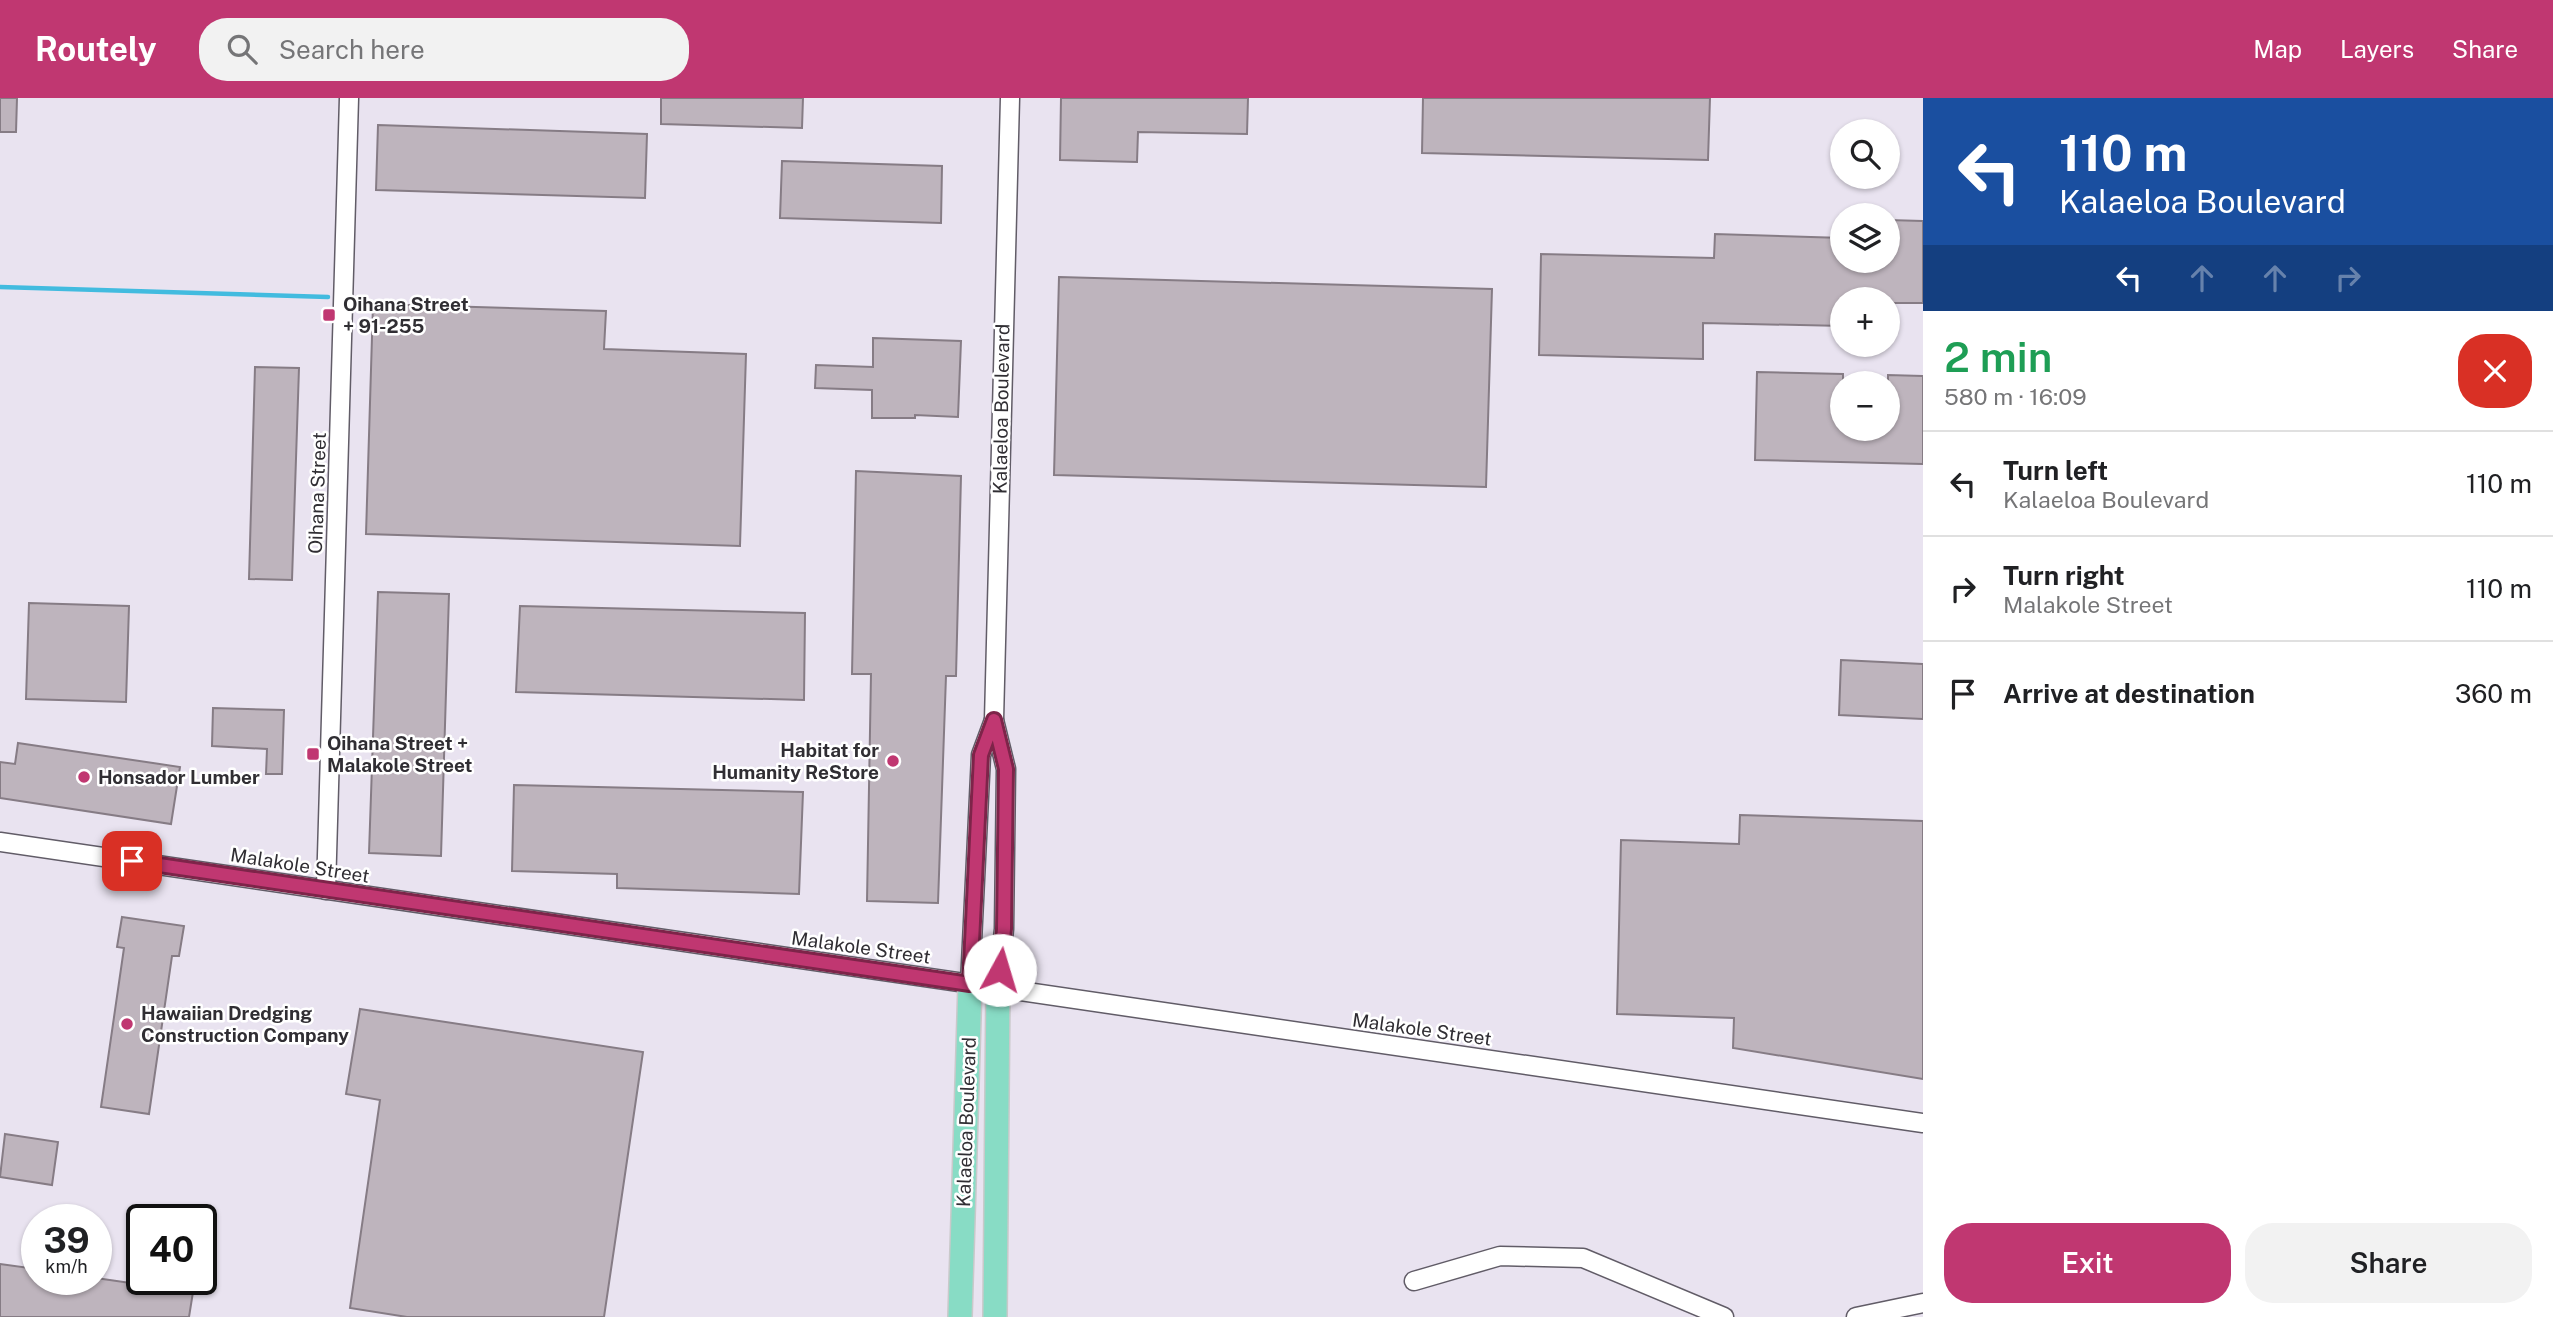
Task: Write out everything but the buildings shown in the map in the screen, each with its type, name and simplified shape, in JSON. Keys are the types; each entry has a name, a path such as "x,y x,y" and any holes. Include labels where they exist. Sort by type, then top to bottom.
{"main road":[{"name":"Kalaeloa Boulevard","path":"960,1317 970,984"},
{"name":"Kalaeloa Boulevard","path":"995,1317 998,988"}],"street":[{"name":"Oihana Street","path":"326,890 349,98"},
{"name":"Kalaeloa Boulevard","path":"998,988 1004,929 1006,769 994,720 1010,98"},
{"name":"Kalaeloa Boulevard","path":"970,984 981,755 994,720"},
{"name":"Malakole Street","path":"0,842 1923,1124"},
{"path":"1414,1281 1500,1255 1583,1258 1724,1317"},
{"path":"1856,1317 1923,1303"}],"waterway":[{"path":"0,287 328,297"}],"place":[{"name":"Oihana Street + 91-255","path":"329,315"},
{"name":"Oihana Street + Malakole Street","path":"313,754"},
{"name":"Habitat for Humanity ReStore","path":"893,761"},
{"name":"Honsador Lumber","path":"84,777"},
{"name":"Hawaiian Dredging Construction Company","path":"127,1024"}],"route":[{"path":"132,861 970,984 981,755 994,720 1006,769 1004,929 1000,970"}]}
